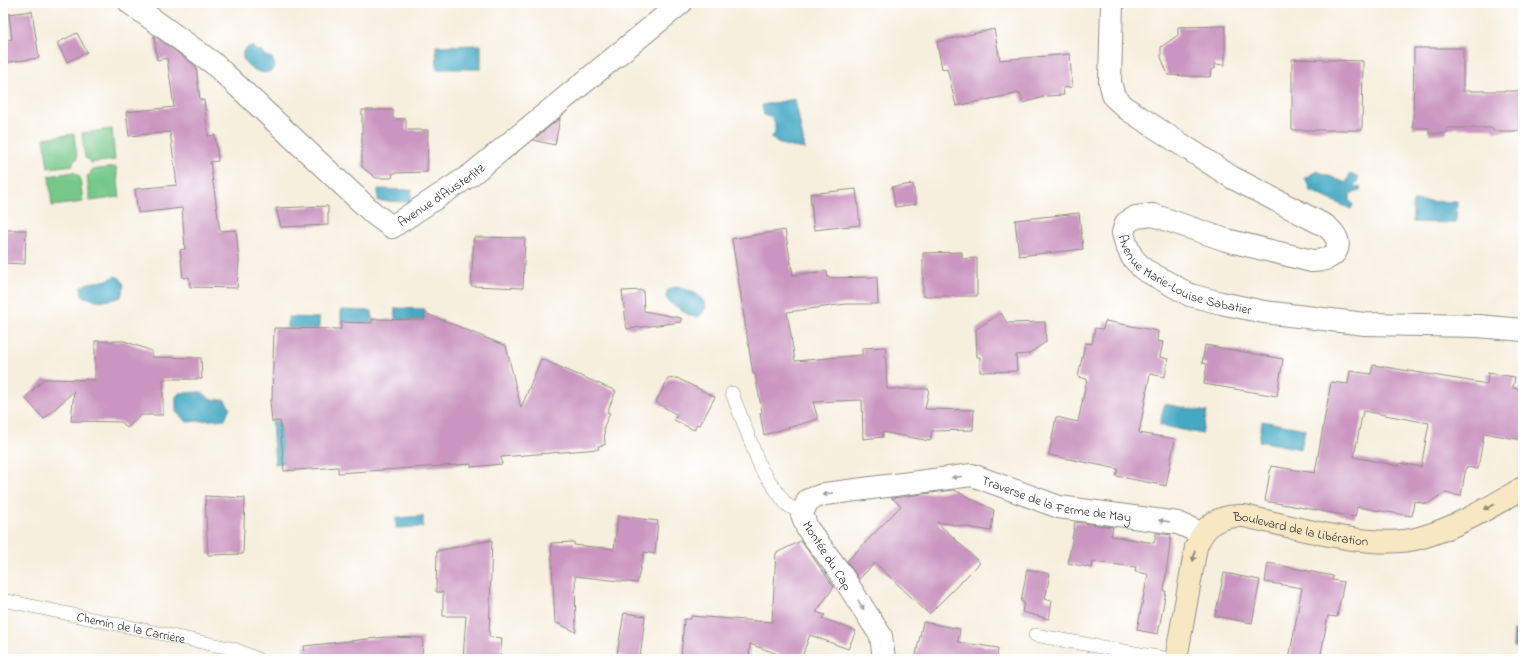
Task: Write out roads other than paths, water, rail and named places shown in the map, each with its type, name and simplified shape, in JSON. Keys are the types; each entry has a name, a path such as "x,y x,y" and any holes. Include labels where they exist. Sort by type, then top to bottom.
{"main road":[{"name":"Boulevard de la Libération","path":"1201,533 1210,525 1232,516 1244,516 1361,540 1388,541 1417,538 1449,527 1523,488"},
{"path":"1176,659 1196,547 1201,533"}],"street":[{"name":"Avenue d'Austerlitz","path":"130,3 213,63 374,214 392,227 472,174 681,3"},
{"name":"Avenue Marie-Louise Sabatier","path":"1112,3 1110,82 1114,97 1127,109 1233,178 1326,226 1336,233 1338,244 1334,254 1324,261 1312,261 1226,240 1153,215 1136,217 1126,223 1123,233 1129,251 1143,269 1190,295 1264,312 1365,324 1478,326 1523,330"},
{"name":"Traverse de la Ferme de May","path":"802,514 808,500 825,494 972,475 1059,507 1178,523 1201,533"},
{"name":"Montée du Cap","path":"802,514 807,528 839,571 881,636 884,659"}],"lane":[{"name":"Montée du Cap","path":"732,393 761,469 786,504 802,514"},
{"name":"Chemin de la Carrière","path":"3,600 234,649 257,659"},
{"path":"1034,634 1168,659"}],"water":[{"path":"481,45 481,69 437,69 436,46"},
{"path":"252,46 257,51 261,50 264,55 272,58 275,65 270,71 264,73 256,71 245,61 243,55 245,50"},
{"path":"795,99 805,149 786,146 770,138 775,133 775,124 772,118 764,115 762,105"},
{"path":"1317,171 1346,183 1350,174 1359,178 1354,186 1361,188 1360,191 1350,194 1350,200 1353,205 1351,209 1309,190 1310,187 1305,178"},
{"path":"378,189 412,190 411,202 378,201"},
{"path":"1413,201 1457,202 1456,223 1413,222"},
{"path":"115,276 120,278 124,285 121,297 102,301 82,296 81,287 85,284 105,281"},
{"path":"676,287 698,295 706,306 703,313 695,317 670,303 666,298 667,291"},
{"path":"395,308 425,309 424,320 395,319"},
{"path":"341,310 372,311 372,323 341,322"},
{"path":"288,317 319,318 319,329 288,328"},
{"path":"202,392 211,400 225,400 230,408 225,419 187,422 176,412 176,397 179,393"},
{"path":"1164,404 1207,412 1202,434 1160,425"},
{"path":"280,421 284,463 275,464 272,422"},
{"path":"1262,421 1305,429 1301,449 1259,441"},
{"path":"423,516 423,527 396,528 396,518"},
{"path":"1514,630 1523,630 1523,648 1513,647"}]}
